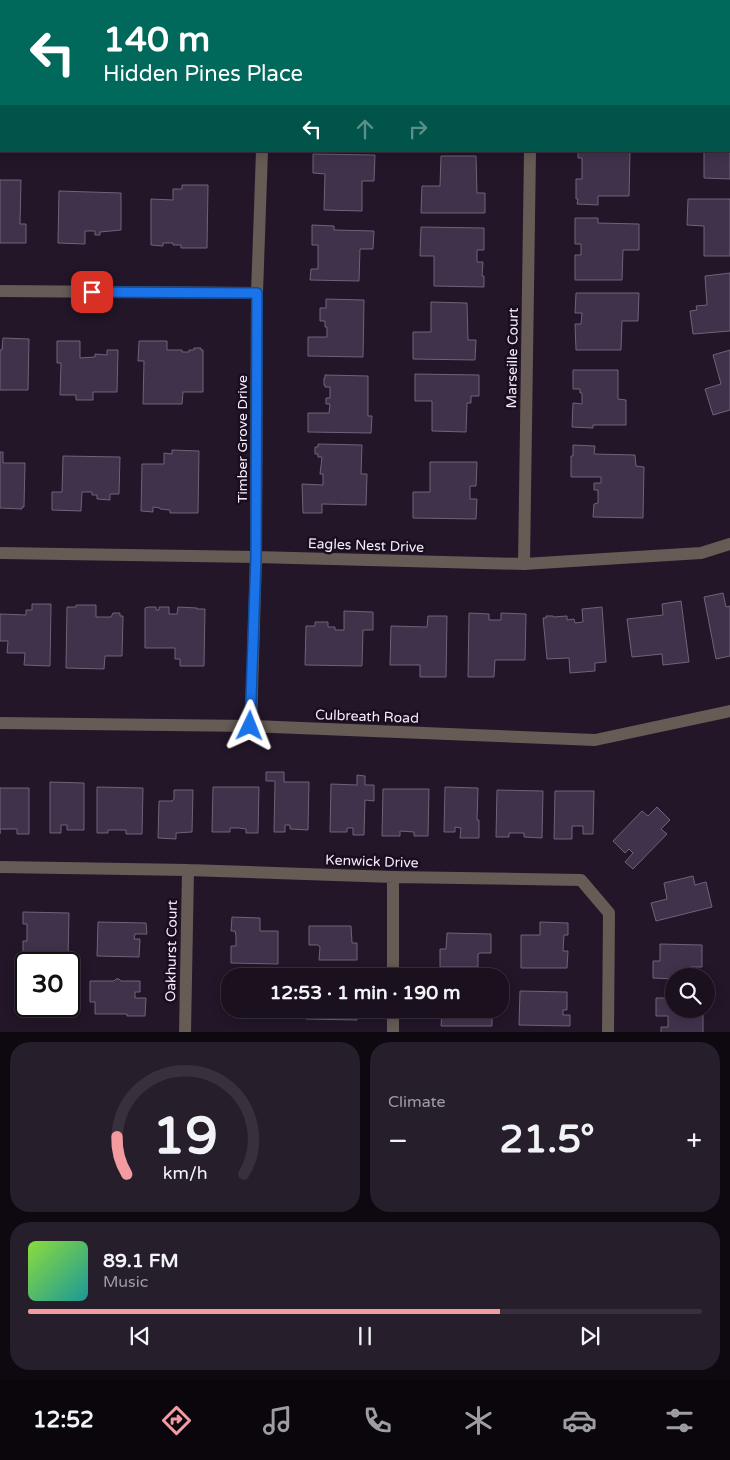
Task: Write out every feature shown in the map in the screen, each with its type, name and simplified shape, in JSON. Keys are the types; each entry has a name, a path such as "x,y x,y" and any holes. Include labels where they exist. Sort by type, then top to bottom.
{"street":[{"name":"Timber Grove Drive","path":"250,726 256,557 257,293 262,152"},
{"name":"Marseille Court","path":"524,564 530,152"},
{"path":"0,292 257,293"},
{"name":"Eagles Nest Drive","path":"0,553 524,564 701,553 730,544"},
{"name":"Culbreath Road","path":"0,723 250,726 595,740 730,711"},
{"name":"Kenwick Drive","path":"0,867 581,880 609,913 608,1032"},
{"name":"Oakhurst Court","path":"185,1032 188,870"},
{"path":"393,877 393,968"},
{"path":"393,1018 394,1032"}],"building":[{"path":"578,152 630,152 629,196 598,196 598,205 577,204 576,179 582,179 582,158 578,158"},
{"path":"704,152 730,152 730,179 704,178"},
{"path":"313,154 375,155 374,181 362,181 362,211 324,210 325,174 313,173"},
{"path":"441,156 476,156 477,193 485,193 485,213 421,213 422,186 440,186"},
{"path":"0,180 21,180 20,224 26,224 26,243 0,243"},
{"path":"182,185 208,185 207,248 181,248 181,245 173,245 173,243 163,243 163,246 151,245 151,199 173,200 173,189 182,189"},
{"path":"59,191 121,193 121,230 100,232 100,235 95,235 95,231 85,231 85,244 58,243"},
{"path":"688,199 730,199 730,256 704,256 704,226 687,225"},
{"path":"575,218 598,218 598,223 639,224 639,250 623,250 622,280 575,280 575,255 581,255 581,244 575,244"},
{"path":"312,225 334,226 334,230 374,231 373,249 360,249 359,281 310,280 311,269 318,269 318,245 312,245"},
{"path":"421,227 484,228 484,250 477,250 477,262 483,262 482,276 484,276 484,287 434,286 434,256 420,256"},
{"path":"730,273 730,331 693,334 690,311 697,310 696,306 707,305 705,276"},
{"path":"576,293 639,293 638,321 622,321 621,350 576,350 575,324 581,324 582,313 575,313"},
{"path":"326,299 364,300 363,357 308,356 308,337 327,337 325,321 320,321 320,308 326,308"},
{"path":"431,302 467,303 468,340 476,340 475,360 413,359 413,332 431,332"},
{"path":"3,338 29,339 28,390 0,390 0,350 2,350"},
{"path":"57,341 80,341 80,358 95,357 95,354 107,355 107,350 118,350 117,392 93,392 93,400 76,400 76,395 60,395 61,363 57,363"},
{"path":"139,341 167,341 167,350 182,350 182,352 201,348 203,350 203,392 183,392 182,404 143,404 144,361 138,361"},
{"path":"730,350 730,410 713,415 705,389 721,384 713,355"},
{"path":"573,370 618,370 618,399 626,400 626,425 593,425 593,428 572,427 573,403 582,404 580,389 573,389"},
{"path":"415,374 479,375 479,396 471,396 471,403 467,403 466,432 432,431 432,401 415,401"},
{"path":"325,375 368,376 368,416 372,416 371,433 308,432 308,413 329,413 330,404 326,404 326,398 330,398 330,387 325,387 324,385"},
{"path":"318,444 362,445 361,474 367,474 366,505 322,504 322,513 303,513 302,484 323,485 323,474 320,474 322,457 318,457 318,454 315,454 315,447 318,447"},
{"path":"573,445 595,446 594,454 635,455 636,466 644,467 643,518 593,517 594,504 598,503 598,490 594,490 594,483 601,483 601,477 571,477"},
{"path":"172,450 199,451 198,513 170,513 170,510 153,507 153,512 141,511 142,464 164,464 164,453 172,454"},
{"path":"0,452 3,452 3,463 25,463 24,507 22,509 0,508"},
{"path":"63,456 120,457 119,494 110,494 110,500 97,499 97,495 92,495 92,492 82,492 81,511 52,510 52,492 62,492"},
{"path":"430,462 477,462 476,486 470,486 470,499 477,499 476,519 413,518 413,492 430,492"},
{"path":"723,593 726,607 730,606 730,656 716,659 704,597"},
{"path":"681,601 689,662 663,665 662,654 632,657 627,619 663,615 662,604"},
{"path":"32,604 51,604 50,666 24,665 25,653 7,653 8,641 0,641 0,614 26,615 26,610 32,610"},
{"path":"76,605 96,605 96,617 111,617 113,613 120,613 120,616 123,616 122,656 105,656 104,669 66,668 67,607 76,607"},
{"path":"156,607 156,610 159,610 159,607 169,607 169,614 177,614 178,607 205,609 204,666 180,666 180,659 175,659 175,648 145,648 145,608"},
{"path":"602,607 606,662 595,663 595,671 570,673 569,658 547,659 543,618 546,618 546,616 567,616 567,620 574,619 575,623 583,622 582,609"},
{"path":"344,611 373,612 373,630 363,630 362,666 305,665 306,626 315,626 315,622 328,622 328,627 335,627 335,630 344,630"},
{"path":"469,613 489,614 489,620 501,620 501,613 526,614 525,660 495,660 494,677 468,677"},
{"path":"428,616 447,616 446,677 420,677 420,665 390,665 391,626 427,627"},
{"path":"266,772 284,772 284,782 309,782 308,830 290,829 290,825 285,825 285,832 274,832 275,781 266,781"},
{"path":"357,775 365,776 365,785 374,785 374,801 365,800 364,835 353,835 353,828 347,828 347,832 330,832 331,784 357,785"},
{"path":"50,782 84,783 84,830 67,830 67,825 61,825 61,833 50,833"},
{"path":"97,787 143,788 142,834 126,834 126,830 108,830 108,833 97,833"},
{"path":"213,787 259,787 258,833 246,833 246,829 239,828 230,828 230,832 212,832"},
{"path":"445,787 478,788 477,820 479,820 479,838 460,838 461,828 455,827 455,832 444,832"},
{"path":"0,788 29,788 29,834 17,834 17,829 0,829"},
{"path":"383,789 429,789 428,836 414,836 414,832 400,831 400,836 382,836"},
{"path":"174,790 193,790 192,832 176,833 176,839 158,838 159,801 172,801 174,799"},
{"path":"497,790 543,791 542,838 524,837 524,833 509,833 509,837 496,837"},
{"path":"555,791 594,791 593,834 583,834 583,826 572,826 572,839 554,839"},
{"path":"657,807 670,820 661,829 667,834 633,869 625,862 633,853 629,849 625,853 613,841 642,811 648,816"},
{"path":"693,876 695,885 706,882 712,907 656,921 651,903 667,899 664,883"},
{"path":"23,912 69,913 68,952 23,952 23,941 27,941 27,924 23,924"},
{"path":"232,917 260,918 260,931 278,931 278,964 231,963 231,946 236,946 235,931 231,931"},
{"path":"98,922 146,923 147,934 135,934 134,939 140,939 139,957 97,956"},
{"path":"540,922 568,923 568,935 564,935 563,951 568,951 567,968 521,968 521,935 540,935"},
{"path":"309,926 351,926 352,943 357,943 357,960 319,960 320,947 318,945 309,945"},
{"path":"447,933 491,934 491,953 478,954 478,967 440,967 440,949 446,949"},
{"path":"660,944 702,945 702,967 665,968 665,979 653,978 653,961 660,961"},
{"path":"116,979 121,981 140,981 140,992 135,992 135,998 146,998 145,1016 95,1014 95,1002 90,1002 90,981 114,981"},
{"path":"520,991 567,992 567,1010 563,1010 563,1015 570,1015 570,1026 519,1025"},
{"path":"656,998 665,998 665,1016 656,1016"},
{"path":"357,1018 357,1020 306,1019"},
{"path":"441,1018 492,1018 492,1026 441,1026"},
{"path":"668,1018 703,1018 703,1032 661,1032 661,1027 668,1027"}],"route":[{"path":"92,292 257,293 256,557 250,726"}]}
